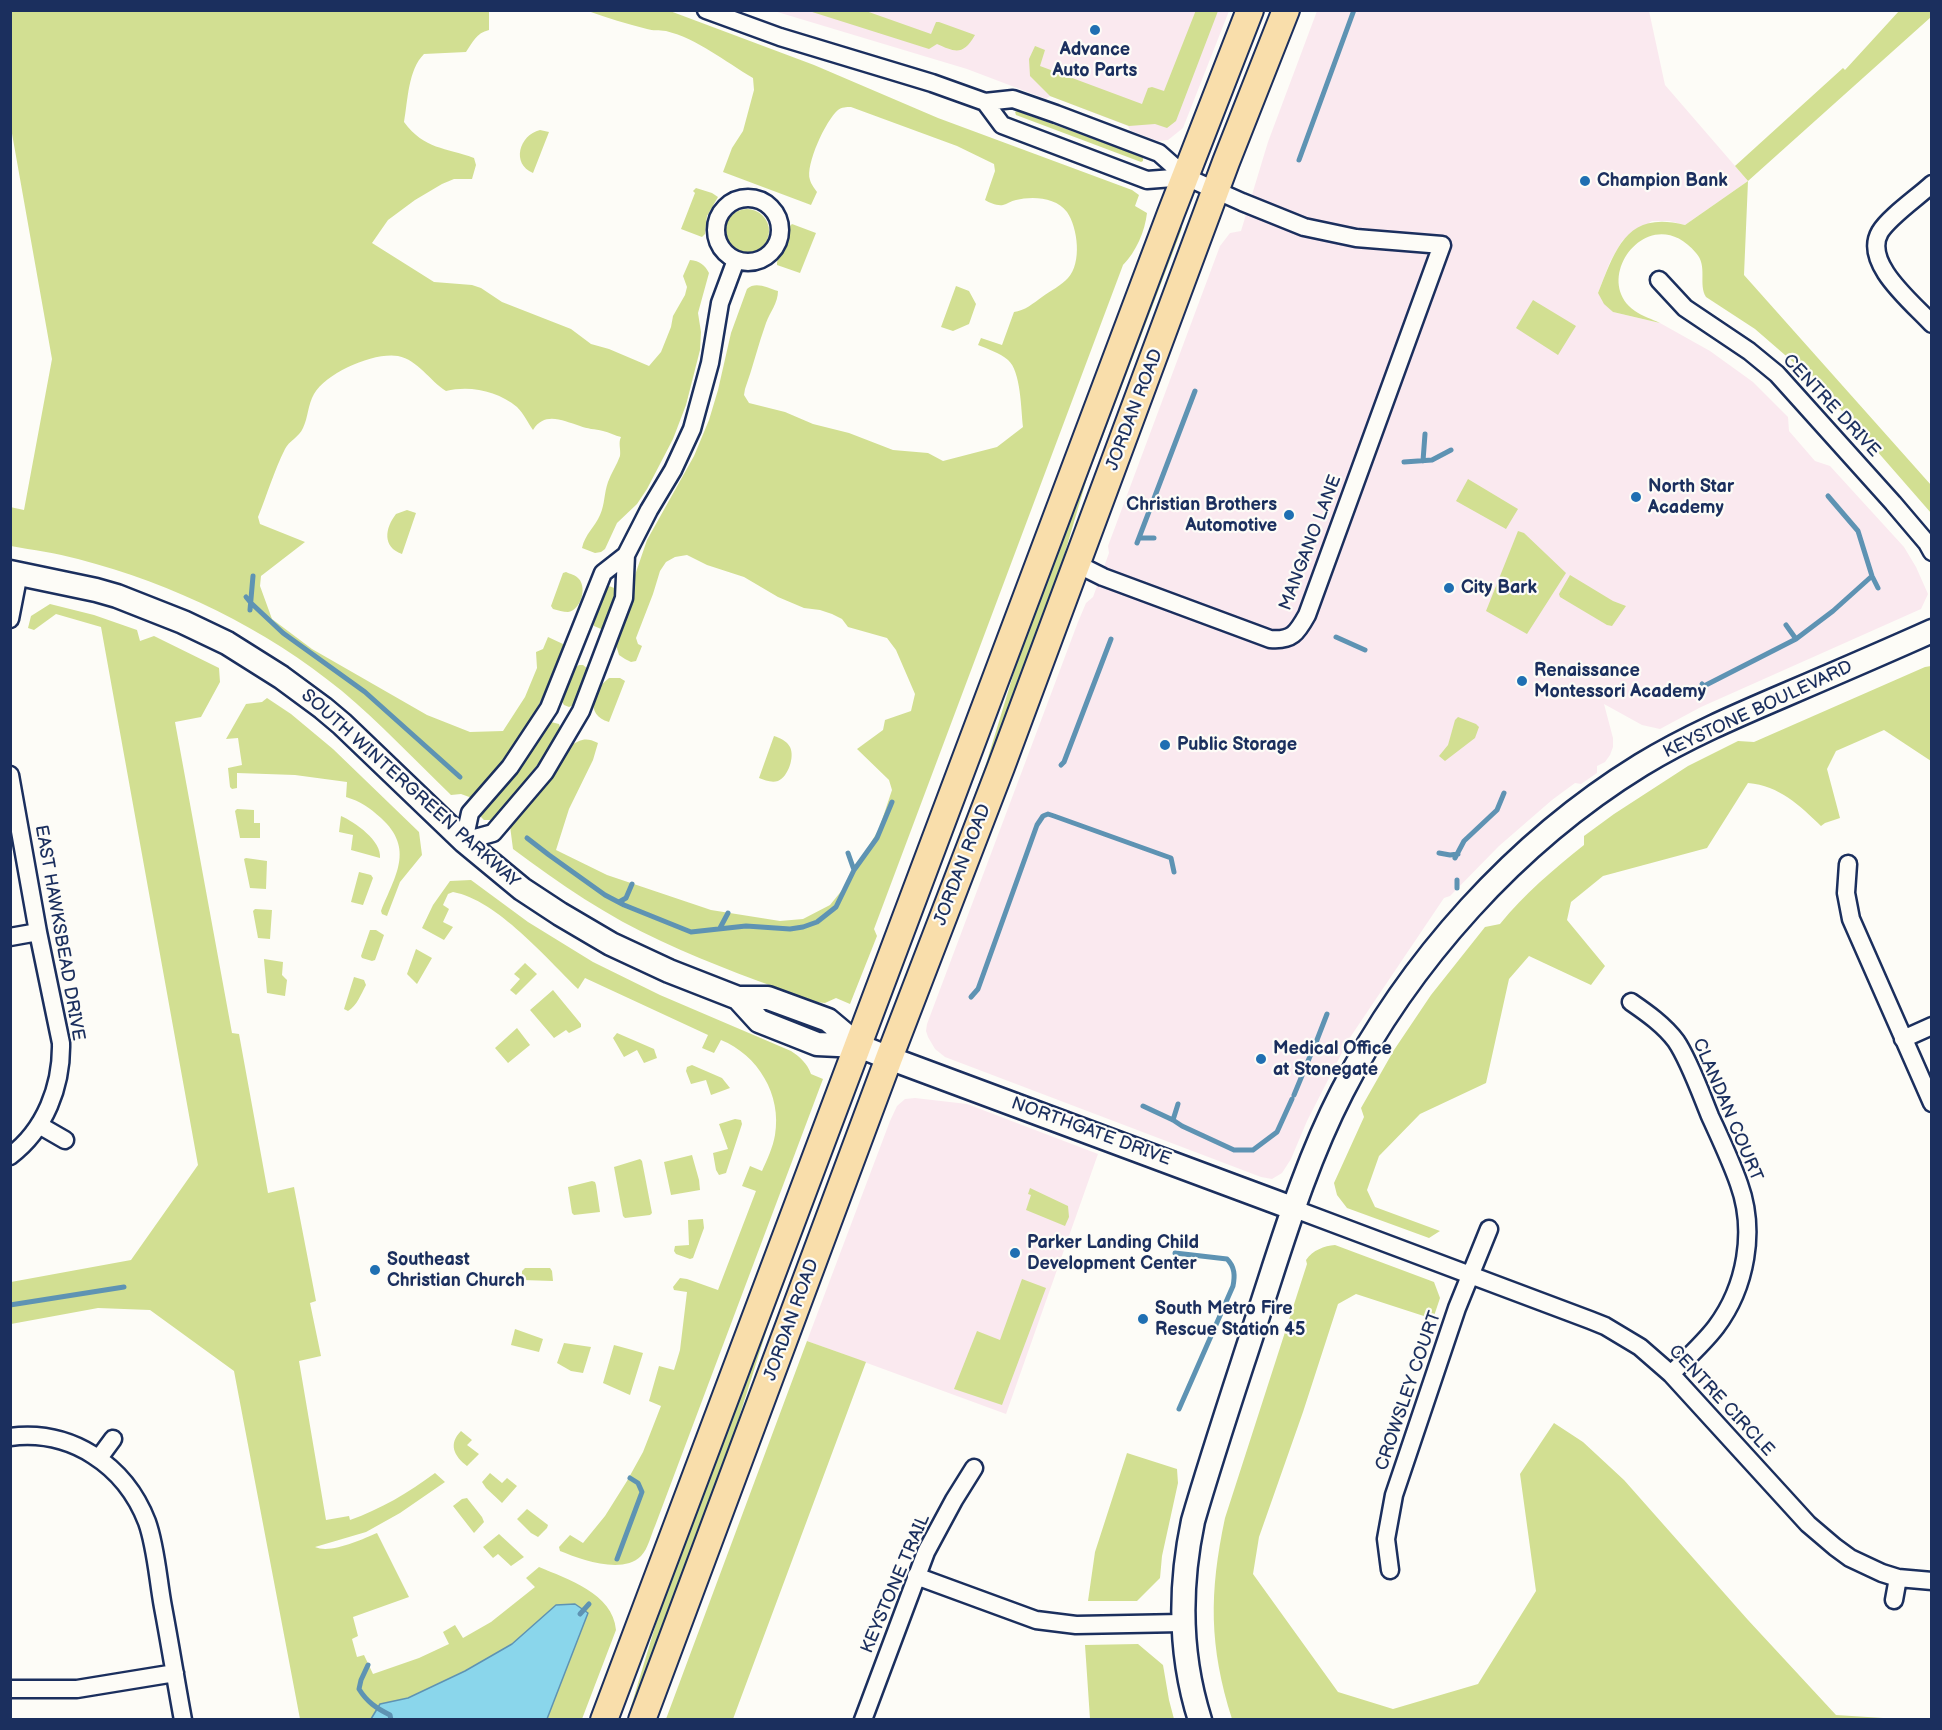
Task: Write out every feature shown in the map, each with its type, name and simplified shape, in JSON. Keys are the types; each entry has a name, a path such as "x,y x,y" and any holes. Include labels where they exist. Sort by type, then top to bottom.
{"main road":[{"name":"JORDAN ROAD","path":"604,1719 1250,10"},
{"name":"JORDAN ROAD","path":"642,1719 889,1058 1286,10"}],"street":[{"path":"706,10 780,37 933,83 985,102 1013,99 1056,114 1159,153 1186,177 1217,191"},
{"path":"985,102 1002,124 1147,180 1186,177"},
{"path":"1932,184 1880,232 1876,249 1883,269 1932,324"},
{"name":"MANGANO LANE","path":"1077,564 1103,577 1270,639 1288,638 1295,633 1306,615 1442,245 1356,238 1327,233 1304,227 1217,191"},
{"path":"626,555 603,573 549,708 510,767 470,813 464,841 493,833 544,772 576,720 624,598 626,555 673,470 692,429 706,380 720,303 736,260"},
{"name":"CENTRE DRIVE","path":"1659,280 1685,308 1749,351 1777,374 1893,503 1932,552"},
{"path":"10,619 15,573"},
{"name":"SOUTH WINTERGREEN PARKWAY","path":"15,573 96,590 135,603 204,631 255,659 342,724 464,841 522,889 584,929 669,971 738,998 759,1021 817,1044 859,1046 889,1058"},
{"name":"KEYSTONE BOULEVARD","path":"1200,1719 1187,1668 1182,1623 1184,1573 1193,1521 1293,1208 1322,1133 1341,1093 1390,1010 1446,935 1489,888 1535,845 1618,780 1711,728 1932,632"},
{"name":"EAST HAWKSBEAD DRIVE","path":"10,775 61,1044 61,1058 52,1099 32,1137 10,1156"},
{"path":"1848,864 1846,893 1851,919 1932,1103"},
{"path":"10,937 38,932"},
{"name":"CLANDAN COURT","path":"1631,1002 1656,1020 1676,1041 1739,1183 1747,1219 1743,1270 1730,1302 1715,1328 1671,1374"},
{"path":"1904,1039 1932,1026"},
{"name":"NORTHGATE DRIVE","path":"889,1058 1293,1208"},
{"path":"39,1125 65,1140"},
{"name":"CENTRE CIRCLE","path":"1293,1208 1605,1326 1640,1347 1671,1374 1808,1524 1850,1558 1866,1567 1898,1578 1932,1581"},
{"name":"CROWSLEY COURT","path":"1390,1570 1386,1539 1394,1495 1470,1274 1489,1229"},
{"path":"10,1437 52,1438 75,1445 99,1458 117,1473 132,1492 147,1522 183,1719"},
{"path":"99,1458 113,1439"},
{"name":"KEYSTONE TRAIL","path":"863,1719 916,1576 942,1520 974,1468"},
{"path":"916,1576 1036,1620 1076,1625 1182,1623"},
{"path":"1894,1600 1898,1578"},
{"path":"10,1689 77,1689 175,1673"}],"shaded area":[{"path":"774,11 1229,11 1183,128 1168,140 1158,141 1131,131 1128,126 1050,96 1046,99 967,69"},
{"path":"1317,11 1649,11 1665,85 1748,181 1685,225 1669,221 1652,221 1622,241 1610,262 1598,293 1613,312 1660,323 1710,351 1753,382 1788,417 1789,431 1815,461 1830,466 1904,547 1928,594 1921,609 1701,707 1660,729 1642,725 1604,704 1613,738 1610,755 1605,762 1597,766 1597,773 1581,784 1575,783 1552,800 1499,846 1450,896 1444,898 1349,1039 1307,1121 1291,1159 1282,1173 1272,1179 1261,1177 945,1057 935,1049 926,1031 1078,622 1086,603 1093,597 1109,553 1108,546 1220,246 1230,233 1241,231 1268,142"},
{"path":"915,1098 967,1104 1098,1154 1006,1414 807,1341 890,1121 897,1106 905,1099"}],"green space":[{"path":"1196,10 1218,11 1176,121 1167,128 1155,124 1129,126 1050,96 1030,76 1029,59 1035,46 1045,50 1040,66 1142,104 1148,88 1164,91"},
{"path":"11,11 489,11 489,30 478,36 466,52 424,54 412,77 404,122 428,143 474,158 476,165 472,179 454,179 415,200 388,220 372,243 434,282 472,285 481,288 502,302 571,329 591,344 649,366 661,352 673,316 685,295 687,287 683,276 690,260 699,262 709,273 698,313 701,332 700,350 686,405 673,439 647,489 637,504 617,523 605,549 601,552 595,553 582,548 602,511 608,482 620,456 621,437 555,419 543,421 533,430 517,407 509,401 493,393 474,389 446,391 418,366 405,358 388,356 364,360 329,378 314,394 303,428 287,446 281,457 258,517 260,524 305,542 261,576 260,586 272,619 312,649 427,715 470,732 503,731 525,697 537,668 536,652 543,649 548,637 563,644 563,652 527,728 508,757 472,798 461,794 451,795 342,691 282,647 250,628 149,581 78,559 11,546 10,507 24,510 52,359 11,128"},
{"path":"588,11 670,11 814,65 938,118 1132,190 1139,195 1135,206 1147,213 1139,241 1123,265 874,929 877,936 850,1004 836,998 825,1003 816,1002 719,966 641,932 585,899 513,849 510,826 570,746 587,739 598,743 593,760 569,809 556,850 607,875 711,910 780,921 803,919 830,905 843,889 879,829 892,790 889,780 857,749 883,730 885,720 911,711 915,694 896,650 887,638 848,627 842,619 832,614 804,608 778,597 744,577 707,565 687,555 675,557 666,562 660,571 636,638 638,644 642,646 636,661 631,662 619,655 616,645 633,597 634,578 647,540 694,456 709,420 731,333 747,289 758,285 778,291 777,300 766,323 745,389 744,395 749,403 785,412 813,424 849,433 893,450 928,453 943,461 997,447 1023,427 1020,391 1012,365 1001,355 978,345 981,338 1002,345 1014,312 1029,306 1068,278 1077,255 1074,227 1067,212 1057,203 1029,198 1001,205 985,200 995,171 994,164 957,146 851,107 838,110 833,115 813,154 809,173 817,192 811,205 723,172 732,148 743,131 754,90 753,78 689,39"},
{"path":"809,11 866,11 931,34 936,22 939,22 975,35 971,42 962,49 949,49 937,44 929,49"},
{"path":"1899,11 1931,11 1931,17 1748,181 1735,166 1843,68 1845,70"},
{"path":"1017,111 1143,157 1143,161 1016,115"},
{"path":"540,130 549,132 533,173 522,163 520,150 527,138"},
{"path":"1748,181 1744,275 1931,485 1931,513 1828,395 1800,368 1755,329 1706,297 1700,258 1678,238 1661,234 1644,239 1631,249 1622,264 1619,281 1623,297 1635,311 1660,323 1613,312 1604,304 1598,293 1611,261 1626,237 1637,228 1649,223 1665,222 1685,225"},
{"path":"696,188 718,197 707,216 705,234 702,237 681,229"},
{"path":"747,209 756,210 763,215 768,222 768,240 763,247 756,252 747,253 738,252 731,247 726,240 725,231 726,222 731,215 738,210"},
{"path":"792,224 816,233 800,273 777,265 786,246"},
{"path":"1179,226 1182,227 1181,231 1087,478 1042,630 895,1009 986,764 1029,623"},
{"path":"956,286 969,291 976,304 969,324 953,331 941,327"},
{"path":"1533,300 1576,326 1558,355 1516,328"},
{"path":"1468,479 1518,509 1506,529 1456,501"},
{"path":"407,510 416,513 402,554 391,547 387,537 392,519 396,514"},
{"path":"1518,531 1524,533 1566,573 1527,634 1486,611"},
{"path":"566,572 578,578 582,588 579,603 568,612 553,609 551,606 563,573"},
{"path":"1570,575 1613,601 1626,606 1612,626 1560,597 1559,594"},
{"path":"609,586 617,589 617,593 605,627 601,629 594,626 593,622 606,588"},
{"path":"50,604 94,615 137,630 140,641 154,636 219,668 220,682 201,717 175,722 232,1033 239,1034 268,1193 294,1187 316,1301 310,1303 321,1356 299,1361 326,1520 349,1516 350,1520 373,1511 435,1473 445,1482 400,1513 366,1532 315,1547 329,1549 377,1533 409,1597 353,1617 358,1636 352,1639 357,1657 364,1655 373,1674 419,1658 449,1644 443,1632 455,1625 463,1638 491,1622 535,1587 526,1578 539,1567 587,1589 607,1606 613,1617 616,1630 582,1719 300,1719 234,1371 150,1310 98,1308 11,1324 11,1282 131,1260 198,1165 101,627 56,614 34,630 28,628 31,616"},
{"path":"579,665 588,669 574,705 569,707 561,700"},
{"path":"1931,666 1931,761 1884,730 1836,751 1827,769 1840,818 1821,826 1797,804 1779,792 1748,783 1707,848 1603,876 1571,902 1567,920 1605,966 1591,985 1529,956 1509,979 1486,1083 1420,1114 1379,1156 1367,1190 1375,1207 1440,1231 1429,1238 1347,1208 1337,1195 1334,1183 1364,1117 1361,1108 1394,1050 1431,995 1485,927 1500,924 1529,892 1584,845 1584,836 1688,766 1738,741 1754,742"},
{"path":"609,678 620,678 625,681 609,722 596,714 594,702 595,695"},
{"path":"267,698 291,714 333,749 419,832 422,855 400,882 387,916 381,911 399,863 400,852 397,841 391,829 377,814 346,797 347,782 295,775 237,773 237,788 230,787 228,768 242,765 238,738 226,739 246,704 262,702"},
{"path":"1458,717 1479,727 1475,738 1445,761 1439,756 1448,745 1455,720"},
{"path":"551,722 559,724 561,730 538,764 493,820 484,820 481,812 519,768"},
{"path":"774,736 787,743 792,756 785,775 782,779 773,782 759,778"},
{"path":"237,809 254,810 254,823 260,823 260,838 240,838 235,811"},
{"path":"341,816 360,827 372,839 377,845 380,858 351,850 353,835 339,832"},
{"path":"244,859 267,861 266,889 250,888"},
{"path":"359,872 371,875 373,878 363,905 351,902"},
{"path":"471,880 528,922 593,962 660,995 791,1051 803,1061 811,1074 823,1079 646,1550 633,1562 601,1564 560,1551 559,1547 570,1535 583,1543 605,1516 643,1452 661,1406 649,1401 659,1366 674,1370 680,1350 687,1292 674,1290 673,1287 680,1278 718,1290 756,1191 742,1186 750,1166 762,1171 773,1144 775,1105 771,1091 756,1066 734,1047 721,1040 714,1053 702,1048 708,1035 585,978 578,989 504,918 470,897 453,892 448,894 443,905 449,909 443,922 453,927 444,940 422,928 433,905 450,881"},
{"path":"255,909 272,910 270,939 258,938 253,911"},
{"path":"370,930 376,930 384,935 375,960 372,961 361,956"},
{"path":"416,949 432,958 417,984 407,974"},
{"path":"264,959 283,962 282,975 287,980 285,996 267,993"},
{"path":"525,963 537,974 516,995 510,990 520,979 514,974"},
{"path":"354,977 364,980 366,985 356,1003 348,1011 344,1009"},
{"path":"553,990 581,1024 581,1027 569,1033 566,1030 554,1038 530,1010"},
{"path":"517,1028 530,1045 508,1063 495,1048"},
{"path":"617,1033 654,1049 657,1058 644,1063 637,1050 624,1057 613,1038"},
{"path":"692,1065 722,1078 730,1088 711,1095 706,1080 691,1084 686,1071 687,1067"},
{"path":"851,1096 852,1101 767,1329 717,1487 631,1719 627,1720 673,1567"},
{"path":"735,1119 741,1120 742,1124 726,1173 719,1175 713,1153 728,1149 719,1124"},
{"path":"692,1155 700,1190 671,1195 664,1162"},
{"path":"640,1159 652,1213 625,1218 614,1167"},
{"path":"592,1181 596,1185 600,1212 574,1215 568,1187"},
{"path":"1030,1188 1068,1206 1069,1217 1065,1226 1026,1210 1031,1195 1028,1194"},
{"path":"703,1219 704,1228 693,1258 676,1254 675,1246 689,1245 688,1220"},
{"path":"1335,1245 1434,1282 1440,1298 1433,1319 1356,1294 1338,1304 1259,1537 1253,1574 1338,1692 1393,1709 1478,1684 1536,1591 1520,1474 1554,1423 1583,1442 1624,1480 1836,1715 1899,1719 1232,1719 1219,1667 1214,1619 1216,1571 1225,1518 1307,1264 1306,1260 1319,1249"},
{"path":"525,1268 550,1268 553,1281 522,1280 522,1271"},
{"path":"1022,1279 1046,1288 1002,1405 954,1389 977,1331 1000,1340"},
{"path":"515,1329 543,1339 539,1352 511,1345"},
{"path":"807,1341 866,1362 733,1719 666,1719"},
{"path":"564,1343 591,1347 583,1373 571,1371 557,1363"},
{"path":"614,1345 643,1353 630,1395 603,1383"},
{"path":"461,1431 472,1440 467,1445 479,1454 467,1466 454,1450 455,1441"},
{"path":"1127,1453 1177,1469 1178,1483 1162,1556 1160,1578 1137,1601 1088,1601 1095,1552"},
{"path":"490,1473 502,1483 507,1478 517,1486 502,1503 482,1482"},
{"path":"467,1498 484,1522 474,1533 453,1506"},
{"path":"527,1509 548,1525 538,1537 517,1519"},
{"path":"499,1534 524,1557 511,1566 498,1554 493,1558 483,1547"},
{"path":"1138,1644 1163,1665 1174,1719 1090,1719 1085,1645"}],"water":[{"path":"575,1604 588,1613 547,1719 371,1719 380,1704 408,1698 465,1671 512,1644 556,1605"}],"waterway":[{"path":"1299,160 1354,10"},
{"path":"1137,543 1195,391"},
{"path":"1423,461 1425,434"},
{"path":"1404,462 1432,460 1451,450"},
{"path":"1828,496 1858,531 1878,588"},
{"path":"1139,538 1154,538"},
{"path":"250,610 253,576"},
{"path":"1702,684 1704,686 1796,639 1833,611 1872,576"},
{"path":"246,597 283,633 365,692 460,777"},
{"path":"1786,625 1796,639"},
{"path":"1336,637 1365,650"},
{"path":"1061,765 1111,639"},
{"path":"1455,858 1464,841 1497,810 1504,793"},
{"path":"854,870 877,838 892,802"},
{"path":"971,997 978,989 1037,825 1043,816 1048,814 1171,858 1174,872"},
{"path":"527,838 605,895 691,932 746,926 790,929 817,922 836,907 854,870 848,853"},
{"path":"1439,853 1458,854"},
{"path":"1457,880 1457,888"},
{"path":"619,902 626,898 632,884"},
{"path":"720,928 728,913"},
{"path":"1315,1045 1327,1014"},
{"path":"1294,1095 1313,1049"},
{"path":"1143,1106 1234,1150 1253,1150 1277,1132 1292,1099"},
{"path":"1173,1120 1178,1104"},
{"path":"1175,1253 1227,1259 1232,1265 1234,1275 1233,1286 1179,1409"},
{"path":"10,1305 124,1287"},
{"path":"617,1559 642,1492 638,1483 630,1478"},
{"path":"580,1614 589,1604"},
{"path":"368,1665 359,1689 372,1704 390,1715 391,1720"}],"place":[{"name":"Advance Auto Parts","path":"1095,30"},
{"name":"Champion Bank","path":"1585,181"},
{"name":"North Star Academy","path":"1636,497"},
{"name":"Christian Brothers Automotive","path":"1289,515"},
{"name":"City Bark","path":"1449,588"},
{"name":"Renaissance Montessori Academy","path":"1522,681"},
{"name":"Public Storage","path":"1165,745"},
{"name":"Medical Office at Stonegate","path":"1261,1059"},
{"name":"Parker Landing Child Development Center","path":"1015,1253"},
{"name":"Southeast Christian Church","path":"375,1270"},
{"name":"South Metro Fire Rescue Station 45","path":"1143,1319"}]}
